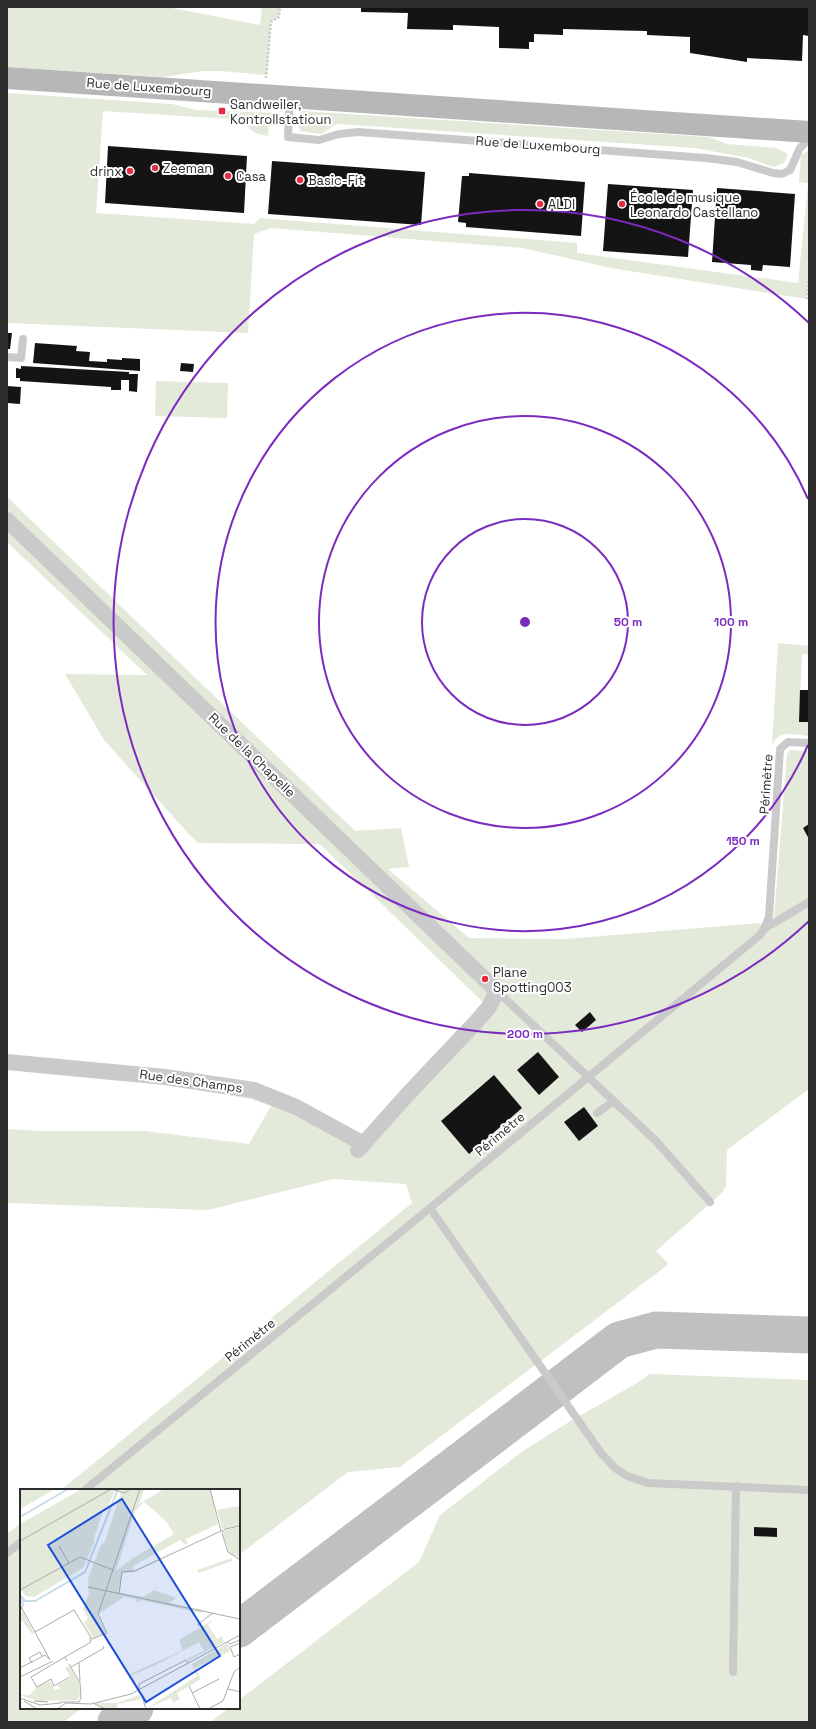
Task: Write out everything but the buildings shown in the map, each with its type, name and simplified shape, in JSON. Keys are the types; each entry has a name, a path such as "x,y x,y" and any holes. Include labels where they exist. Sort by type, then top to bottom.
{"main road":[{"name":"Rue de Luxembourg","path":"7,78 809,132"}],"street":[{"name":"Rue de la Chapelle","path":"7,520 497,991"},
{"name":"Rue des Champs","path":"7,1062 165,1077 254,1090 296,1107 360,1146 477,1022 489,1007 497,991"}],"lane":[{"name":"Rue de Luxembourg","path":"290,97 288,137 319,140 338,134 358,132 700,157 737,162 773,173 782,174 790,170 800,148 809,139"},
{"path":"7,357 21,358 23,338"},
{"name":"Périmètre","path":"86,1489 430,1208 760,935 764,930 769,917 780,749 788,742 809,743"},
{"path":"764,930 809,902"},
{"path":"497,991 656,1141 710,1202"},
{"path":"597,1113 614,1101"},
{"path":"430,1208 555,1389 601,1453 615,1468 627,1476 648,1483 809,1490"},
{"path":"733,1672 736,1486"},
{"path":"7,1553 20,1543"}],"path":[{"path":"264,95 271,22 279,17 280,7"},
{"path":"807,299 809,276"}],"green space":[{"path":"7,7 172,8 260,25 262,7 280,7 279,17 271,22 267,75 203,71 163,77 7,67"},
{"path":"7,93 172,104 196,110 280,113 281,122 269,121 268,136 255,133 248,127 248,120 103,111 96,213 254,224 260,218 577,243 577,253 798,283 808,183 799,182 801,155 809,150 809,276 807,299 611,268 523,248 271,228 254,234 248,333 7,323"},
{"path":"301,111 709,137 727,144 776,148 788,154 784,163 773,167 749,158 695,148 337,124 321,134 301,131 296,122"},
{"path":"156,381 228,383 227,418 155,416"},
{"path":"7,497 355,831 401,828 409,867 388,869 469,938 565,939 759,923 773,930 787,754 790,750 809,751 809,1089 727,1150 726,1186 722,1193 656,1251 668,1263 665,1267 400,1467 348,1472 240,1554 240,1489 62,1489 412,1203 406,1184 333,1179 208,1210 7,1203 7,1129 40,1131 145,1131 249,1144 271,1106 251,1099 164,1085 252,1094 363,1143 494,1013 320,844 198,843 104,740 65,674 147,675 7,542"},
{"path":"778,643 809,646 809,654 802,654 799,722 809,722 809,736 792,734 783,735 775,740 772,745"},
{"path":"650,1374 809,1380 809,1722 207,1722 212,1721 228,1709 240,1709 240,1699 419,1562 440,1515 523,1451 569,1422"},
{"path":"20,1524 20,1709 81,1709 64,1722 7,1722 7,1534"}],"taxiway":[{"path":"240,1628 619,1340 656,1330 809,1335"},
{"path":"116,1722 134,1709"}],"place":[{"name":"Sandweiler, Kontrollstatioun","path":"222,111"},
{"name":"Zeeman","path":"155,168"},
{"name":"drinx","path":"130,171"},
{"name":"Casa","path":"228,176"},
{"name":"Basic-Fit","path":"300,180"},
{"name":"ALDI","path":"540,204"},
{"name":"École de musique Leonardo Castellano","path":"622,204"},
{"name":"Plane Spotting003","path":"485,979"}]}
